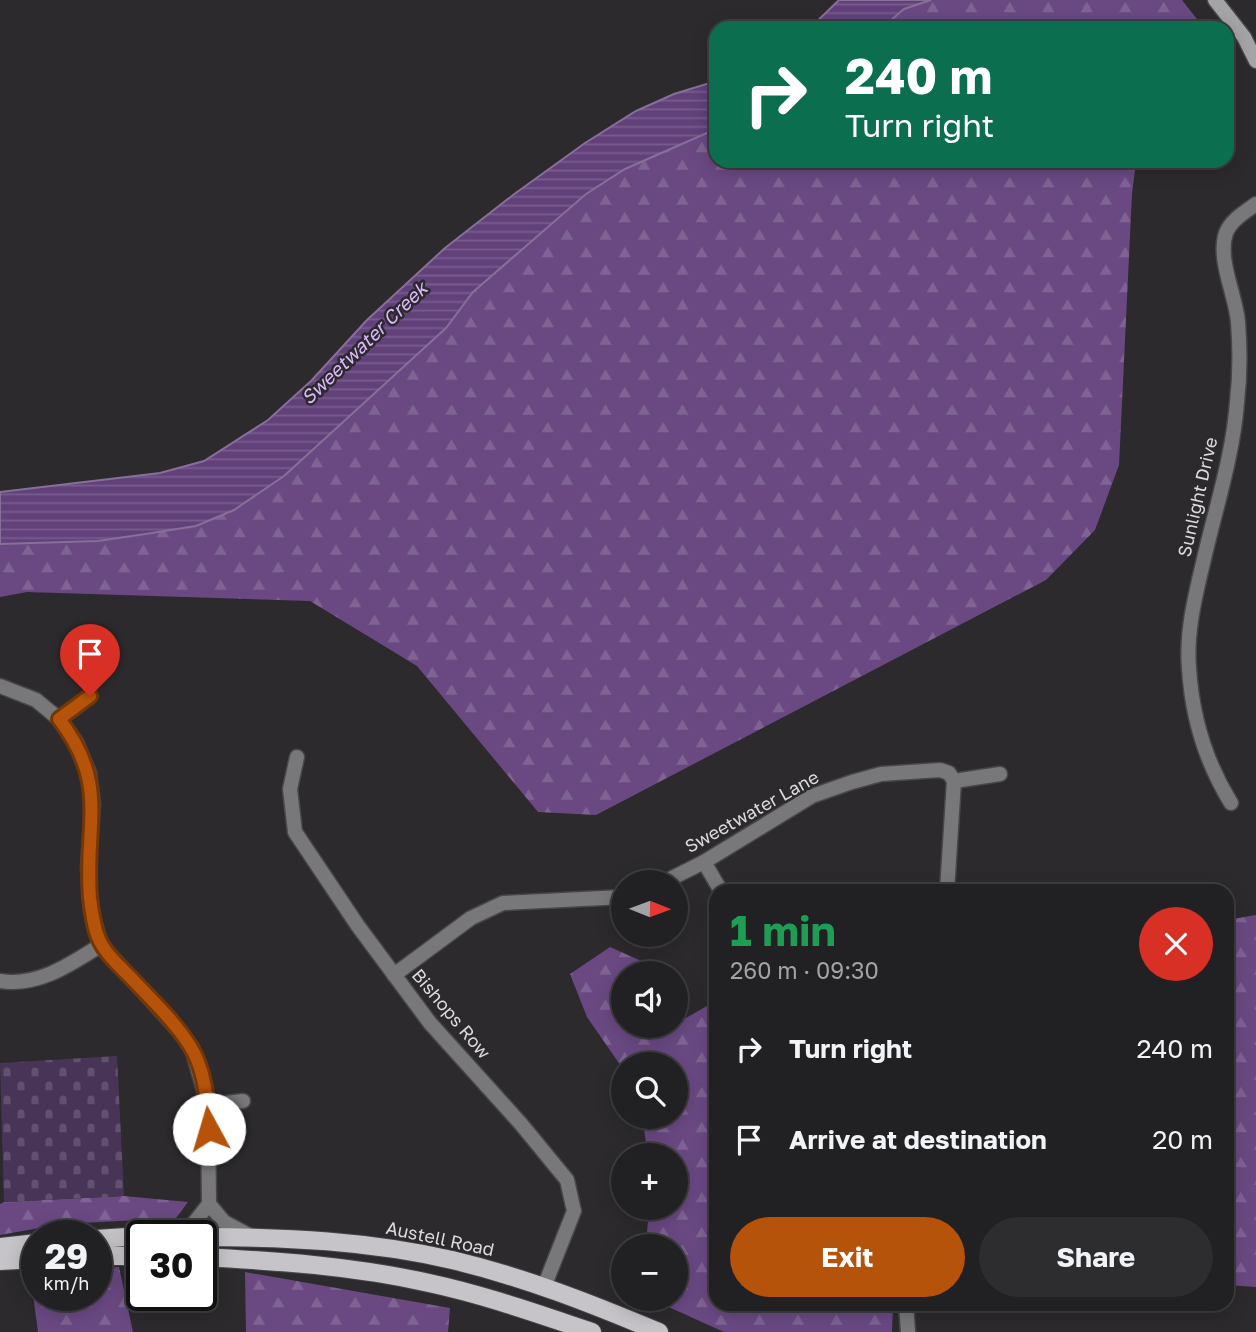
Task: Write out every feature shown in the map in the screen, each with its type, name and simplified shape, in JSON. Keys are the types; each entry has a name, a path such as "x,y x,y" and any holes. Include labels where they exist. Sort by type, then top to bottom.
{"main road":[{"name":"Austell Road","path":"217,1237 336,1241 394,1249 471,1265 574,1297 659,1332"},
{"path":"0,1247 21,1245"},
{"path":"217,1258 291,1262 429,1282 497,1300 592,1332"},
{"path":"0,1261 21,1260"}],"street":[{"path":"1215,0 1231,21"},
{"path":"1234,24 1256,61"},
{"name":"Sunlight Drive","path":"1231,803 1204,750 1195,719 1188,640 1193,605 1225,470 1237,403 1238,325 1236,304 1225,264 1226,233 1235,220 1256,204"},
{"path":"0,686 36,700 59,719 76,742 89,773 93,804 88,867 91,910 101,945 192,1048 208,1105 209,1205 197,1220"},
{"path":"59,719 90,696"},
{"name":"Bishops Row","path":"296,757 290,789 295,832 358,926 430,1023 521,1124 567,1180 575,1211 544,1287"},
{"name":"Sweetwater Lane","path":"688,870 812,796 852,782 881,774 940,770 949,773 954,781"},
{"path":"947,884 954,781 1000,774"},
{"path":"704,862 717,884"},
{"path":"394,975 471,918 503,903 611,898"},
{"path":"0,981 14,983 36,979 67,967 101,945"},
{"path":"208,1105 243,1101"},
{"path":"209,1205 224,1222 251,1237"},
{"path":"906,1311 908,1332"}],"green space":[{"path":"931,0 1182,0 1198,21 890,21 904,9"},
{"path":"709,132 709,168 1135,168 1119,465 1095,530 1046,580 596,815 538,812 417,666 310,601 27,592 0,597 0,544 98,541 196,526 446,328 473,292 586,194 625,169"},
{"path":"1256,915 1256,1287 1234,1285 1234,919"},
{"path":"610,947 641,961 611,961 611,1038 688,1038 688,1017 709,1005 709,1311 893,1311 892,1332 724,1332 678,1311 688,1311 688,1234 647,1234 648,1220 688,1220 688,1143 646,1143 644,1129 688,1129 688,1052 611,1052 587,1017 570,974"},
{"path":"117,1056 124,1196 4,1202 0,1063"},
{"path":"124,1196 188,1202 176,1218 112,1221 21,1220 21,1231 0,1235 0,1204"},
{"path":"112,1267 119,1267 126,1311 128,1311 133,1332 38,1332 35,1311 112,1311"},
{"path":"245,1272 450,1308 448,1332 246,1332"}],"water":[{"path":"839,0 931,0 904,9 890,21 817,21"},
{"name":"Sweetwater Creek","path":"709,83 709,132 625,169 586,194 473,292 446,328 284,476 234,510 196,526 98,541 0,544 0,492 160,473 204,461 268,420 311,381 367,320 445,248 585,143 636,111 674,94"}],"route":[{"path":"90,696 59,719 76,742 89,773 93,804 88,867 91,910 101,945 192,1048 208,1105 209,1129"}]}
